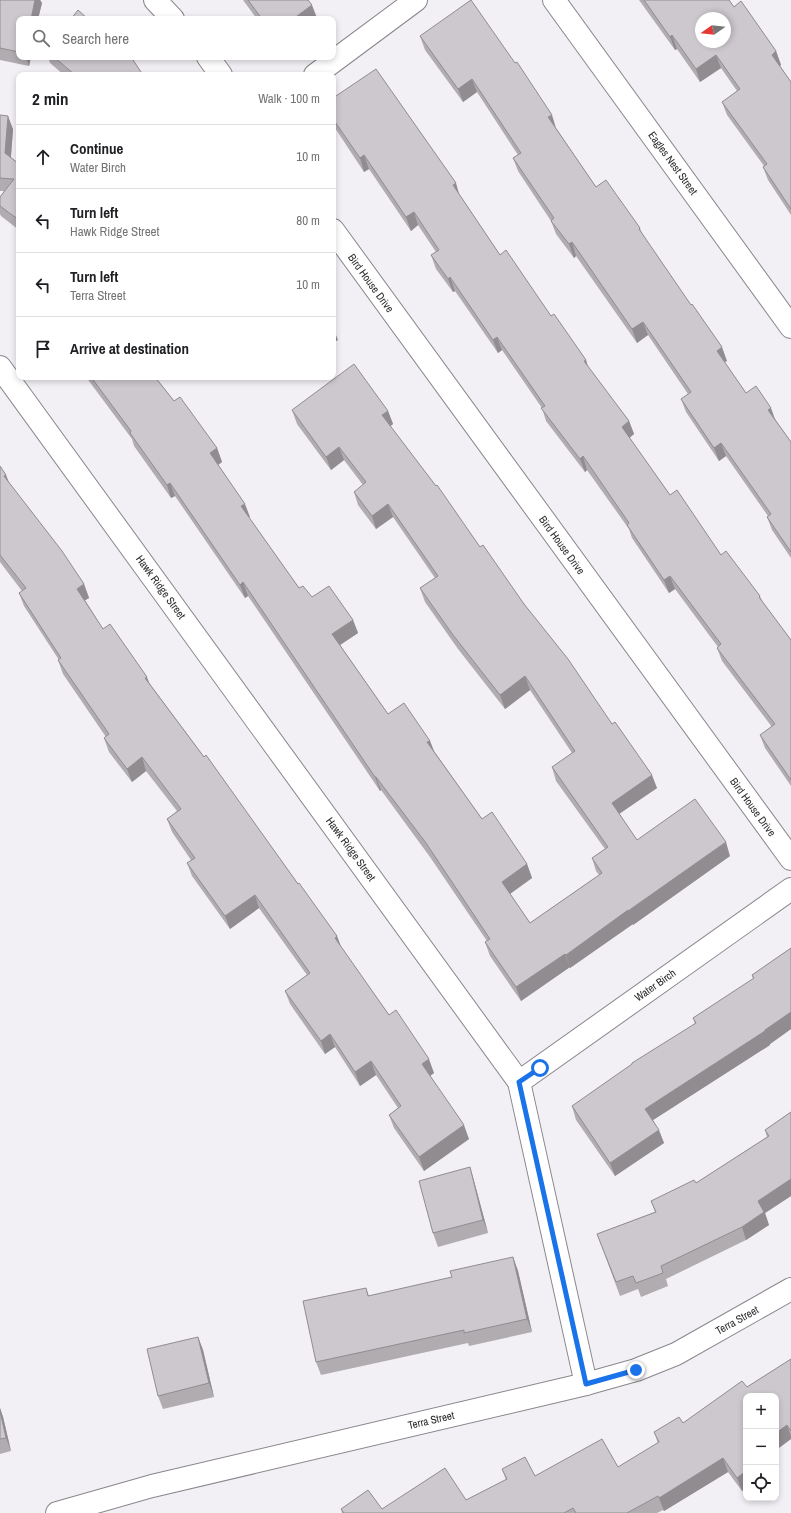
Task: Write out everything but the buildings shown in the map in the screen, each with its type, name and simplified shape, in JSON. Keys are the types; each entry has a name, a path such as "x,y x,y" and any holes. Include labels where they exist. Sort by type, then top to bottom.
{"street":[{"path":"155,0 170,16"},
{"path":"336,59 416,0"},
{"name":"Eagles Nest Street","path":"554,0 791,327"},
{"path":"210,60 219,72"},
{"path":"319,72 335,60"},
{"name":"Bird House Drive","path":"336,234 791,859"},
{"name":"Hawk Ridge Street","path":"0,367 519,1082 586,1384"},
{"name":"Water Birch","path":"519,1082 791,889"},
{"name":"Terra Street","path":"57,1513 152,1486 586,1384 636,1370 676,1354 791,1289"}],"route":[{"path":"540,1068 519,1082 586,1384 636,1370"}]}
